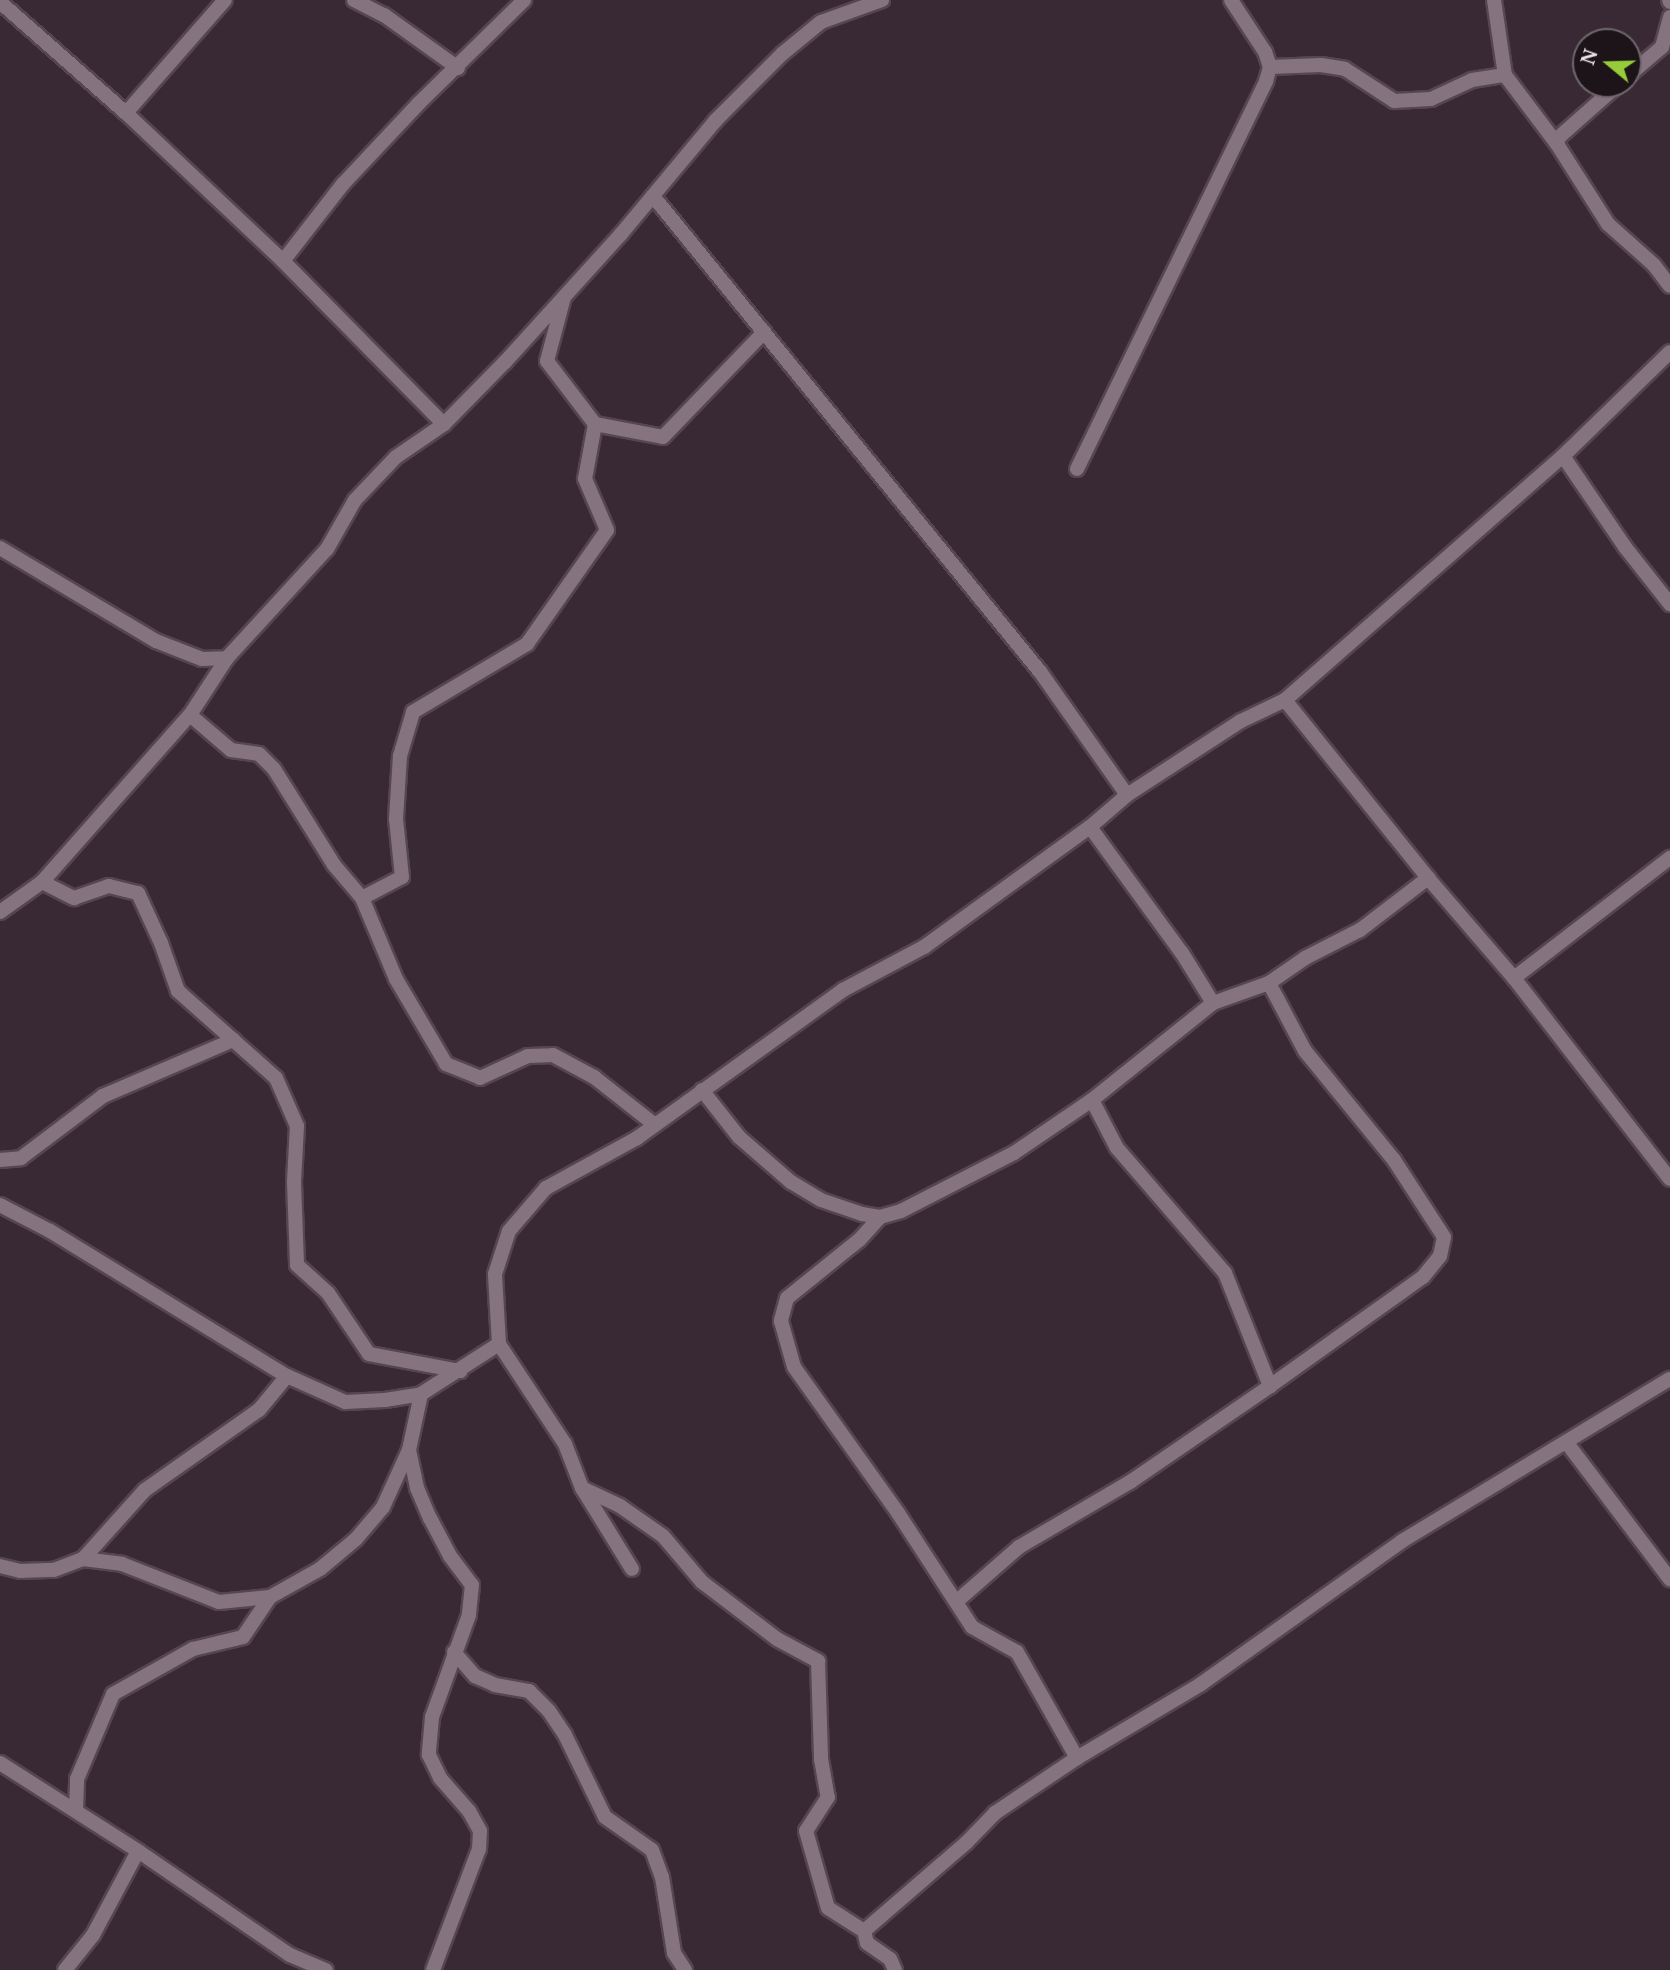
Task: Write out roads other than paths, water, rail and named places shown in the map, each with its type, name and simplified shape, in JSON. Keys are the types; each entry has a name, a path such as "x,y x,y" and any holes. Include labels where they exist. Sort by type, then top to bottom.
{"street":[{"path":"126,113 225,0"},
{"path":"354,0 384,15 458,68"},
{"path":"283,261 343,184 419,103 458,68 524,0"},
{"path":"1077,469 1266,81 1270,67 1258,40 1231,0"},
{"path":"1494,0 1505,75 1557,144 1608,224 1654,265 1670,286"},
{"path":"0,2 126,113 283,261 444,424"},
{"path":"0,912 42,882 190,715 227,658 327,549 355,500 396,457 444,424 653,196 715,121 782,54 821,22 875,2"},
{"path":"1642,64 1662,47 1670,17"},
{"path":"1270,67 1321,65 1345,69 1394,101 1430,99 1472,80 1505,75"},
{"path":"1557,144 1559,137 1603,98"},
{"path":"653,196 1041,673 1128,795"},
{"path":"565,294 547,361 594,424 663,438 764,332"},
{"path":"632,1569 582,1488 565,1444 499,1344 495,1274 509,1231 546,1188 637,1138 843,990 924,947 1090,827 1128,795 1241,721 1285,700 1563,456 1670,352"},
{"path":"362,898 402,877 396,818 400,756 413,712 527,644 607,530 585,479 594,424"},
{"path":"1563,456 1625,547 1670,604"},
{"path":"0,548 156,641 202,659 227,658"},
{"path":"1285,700 1428,878 1514,978 1670,1179"},
{"path":"190,715 231,750 260,754 274,769 334,865 362,898 396,979 446,1064 480,1077 528,1056 553,1055 594,1077 654,1124"},
{"path":"1090,827 1182,953 1213,1003"},
{"path":"1514,978 1670,858"},
{"path":"702,1090 738,1136 790,1182 821,1200 862,1214 880,1217 901,1211 1014,1153 1092,1100 1213,1003 1269,983 1305,958 1360,930 1428,878"},
{"path":"42,882 75,898 109,886 138,893 161,943 178,991 276,1078 297,1126 294,1182 297,1265 328,1293 369,1354 460,1371"},
{"path":"956,1602 1019,1547 1130,1482 1270,1386 1423,1278 1440,1256 1444,1237 1394,1160 1305,1051 1269,983"},
{"path":"0,1160 21,1158 103,1096 233,1040"},
{"path":"1092,1100 1116,1148 1225,1273 1270,1386"},
{"path":"0,1205 50,1231 287,1376 345,1402 385,1400 421,1394 499,1344"},
{"path":"880,1217 859,1240 787,1298 781,1321 794,1367 972,1627 1017,1652 1077,1758"},
{"path":"0,1566 20,1571 54,1570 83,1559 145,1490 259,1410 287,1376"},
{"path":"864,1931 966,1843 996,1813 1077,1758 1201,1684 1402,1541 1670,1379"},
{"path":"83,1559 122,1564 219,1602 270,1597 320,1570 356,1539 383,1507 409,1450 421,1394"},
{"path":"1567,1443 1670,1579"},
{"path":"409,1450 417,1488 429,1518 450,1556 471,1585 469,1615 432,1717 429,1755 440,1778 469,1811 480,1831 480,1849 433,1970"},
{"path":"582,1488 620,1506 663,1536 702,1582 777,1639 818,1661 821,1759 828,1797 807,1831 828,1908 864,1931 867,1943 890,1959 895,1970"},
{"path":"76,1811 77,1779 113,1694 193,1649 243,1637 270,1597"},
{"path":"454,1652 475,1676 495,1685 529,1691 549,1712 565,1735 605,1818 652,1850 662,1877 674,1953 685,1970"},
{"path":"0,1763 138,1851 290,1955 326,1970"},
{"path":"65,1970 93,1936 138,1851"}]}
